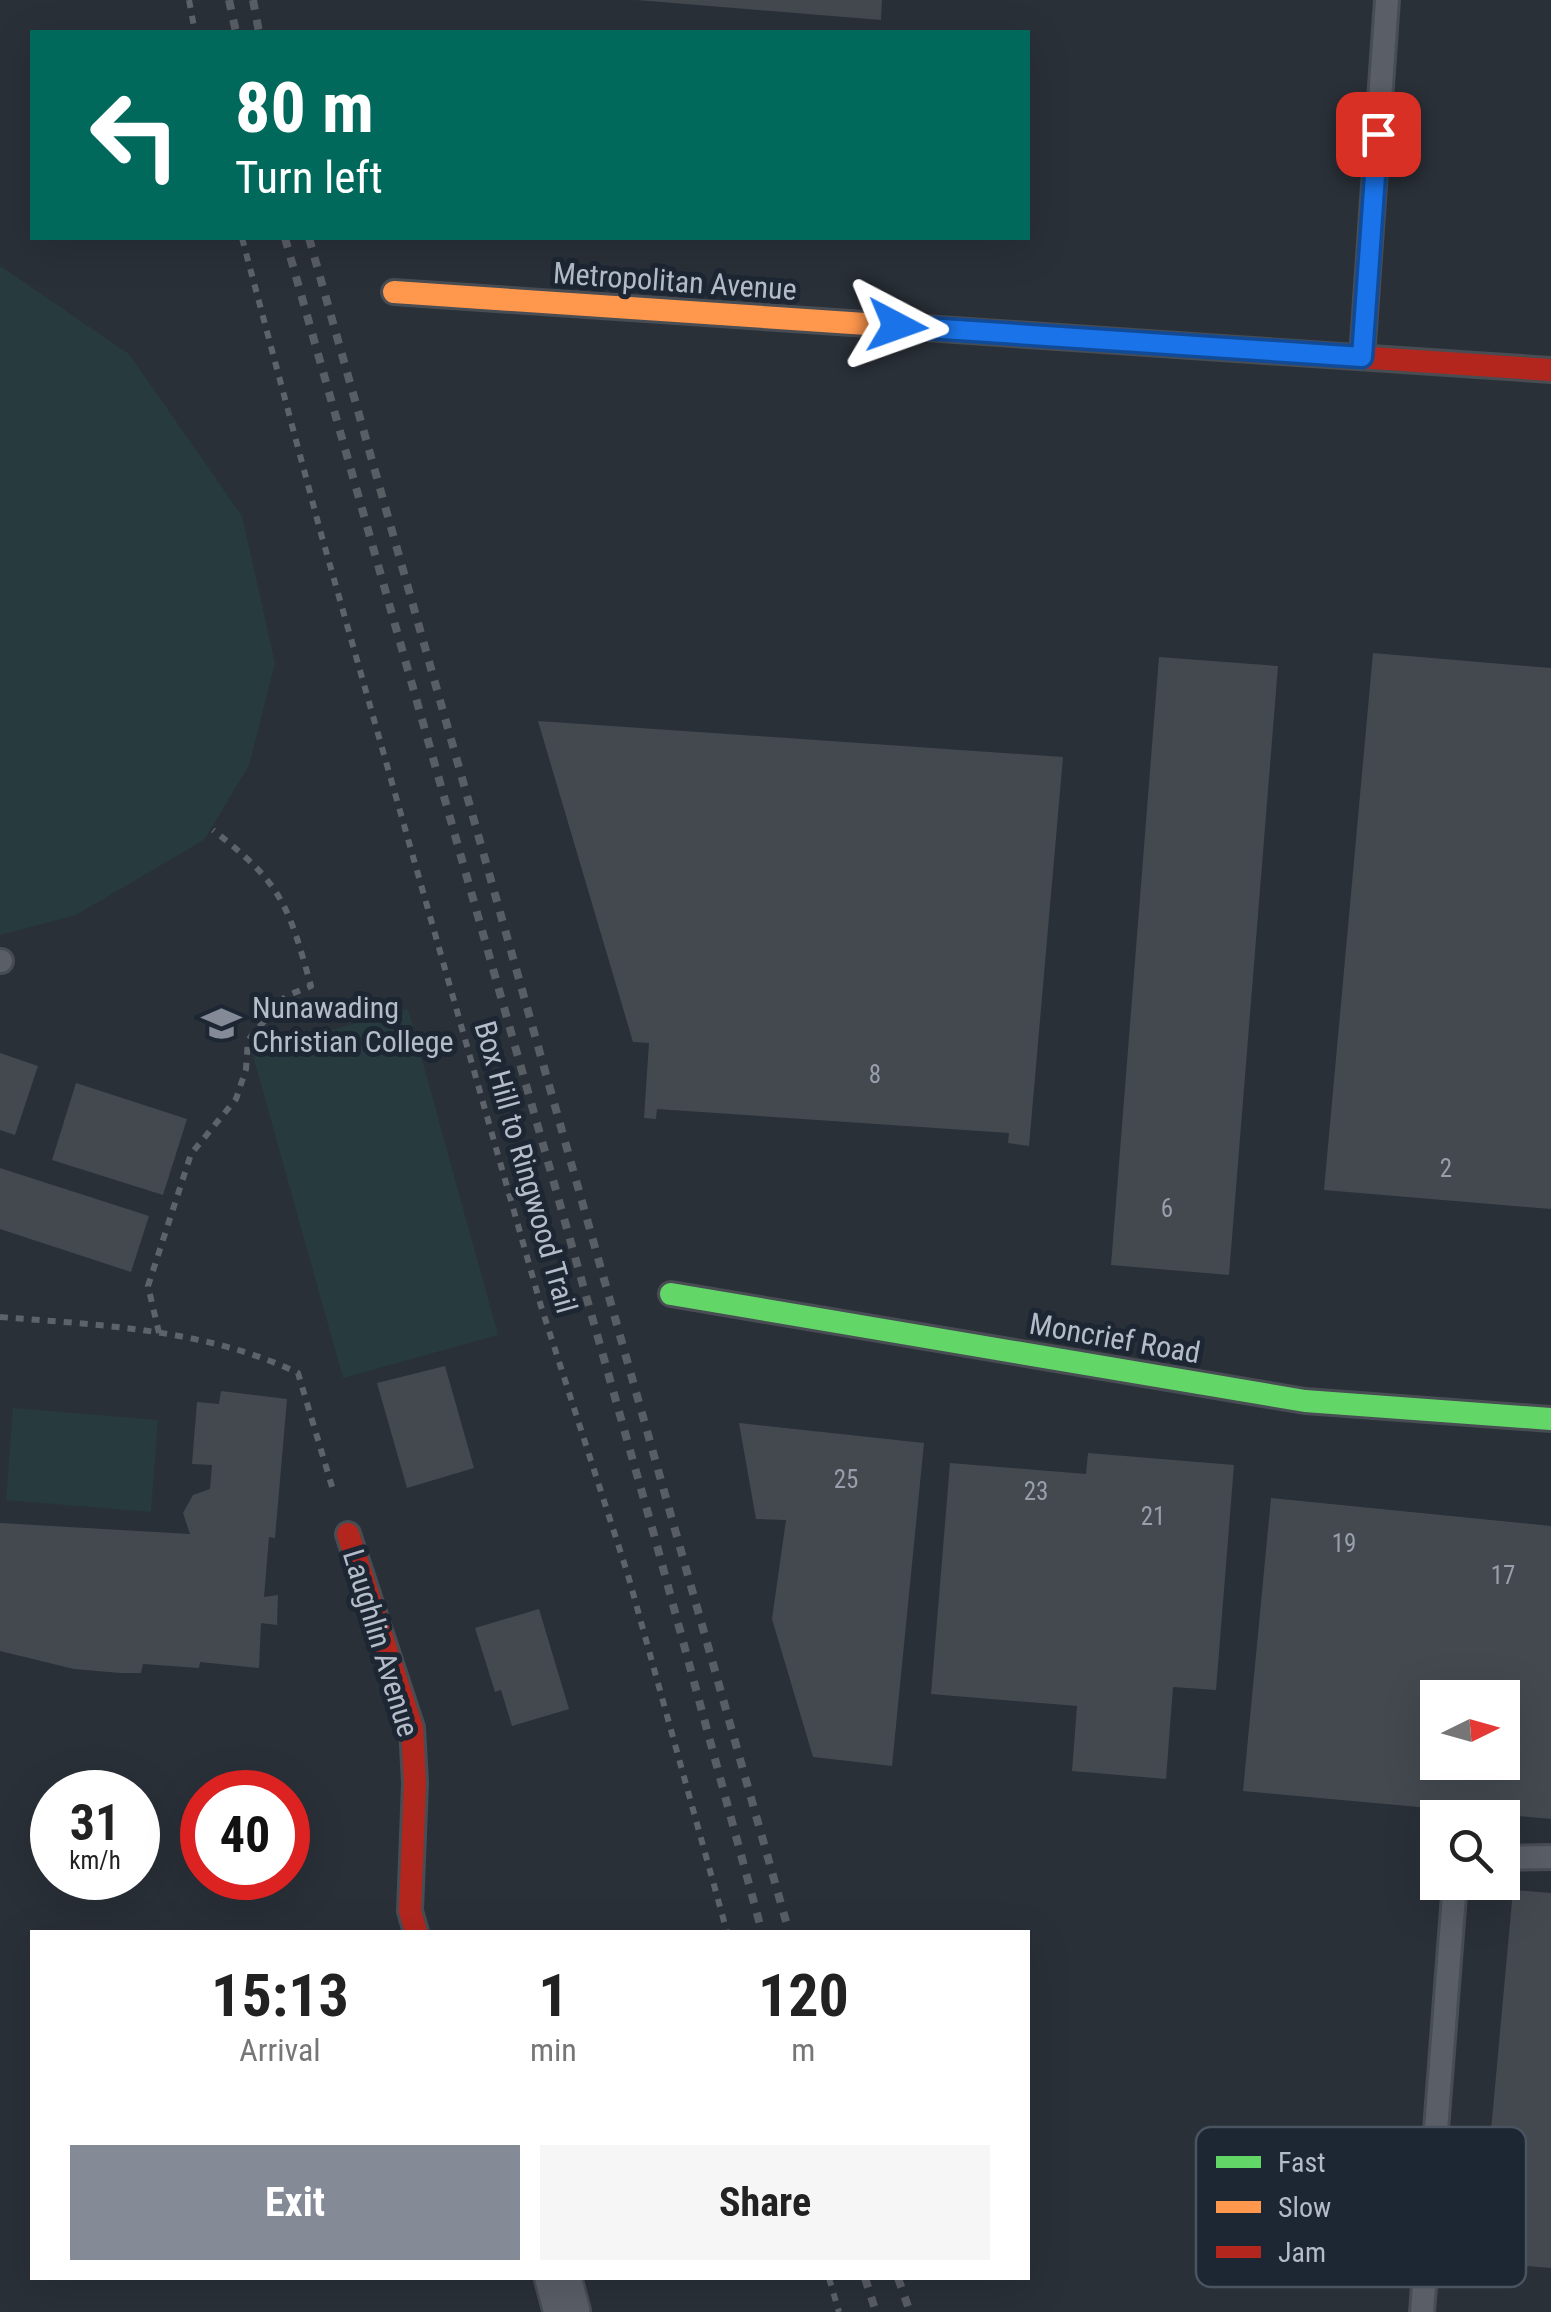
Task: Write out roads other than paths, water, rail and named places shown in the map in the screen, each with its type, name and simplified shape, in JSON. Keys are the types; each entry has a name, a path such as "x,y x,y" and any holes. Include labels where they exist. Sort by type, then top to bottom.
{"street":[{"name":"Metropolitan Avenue","path":"394,292 1551,370"},
{"name":"Moncrief Road","path":"672,1294 1305,1401 1551,1419"},
{"name":"Laughlin Avenue","path":"348,1534 412,1728 415,1783 410,1910 415,1930"},
{"path":"559,2280 567,2312"}],"lane":[{"path":"1362,357 1387,0"},
{"path":"1520,1858 1551,1857"},
{"path":"1437,2127 1455,1900"},
{"path":"1422,2312 1424,2287"}],"railway":[{"path":"229,0 236,30"},
{"path":"253,0 259,30"},
{"path":"286,240 653,1531 761,1930"},
{"path":"310,240 788,1930"},
{"path":"866,2280 876,2312"},
{"path":"899,2280 910,2312"}],"place":[{"name":"Nunawading Christian College","path":"222,1024"}]}
